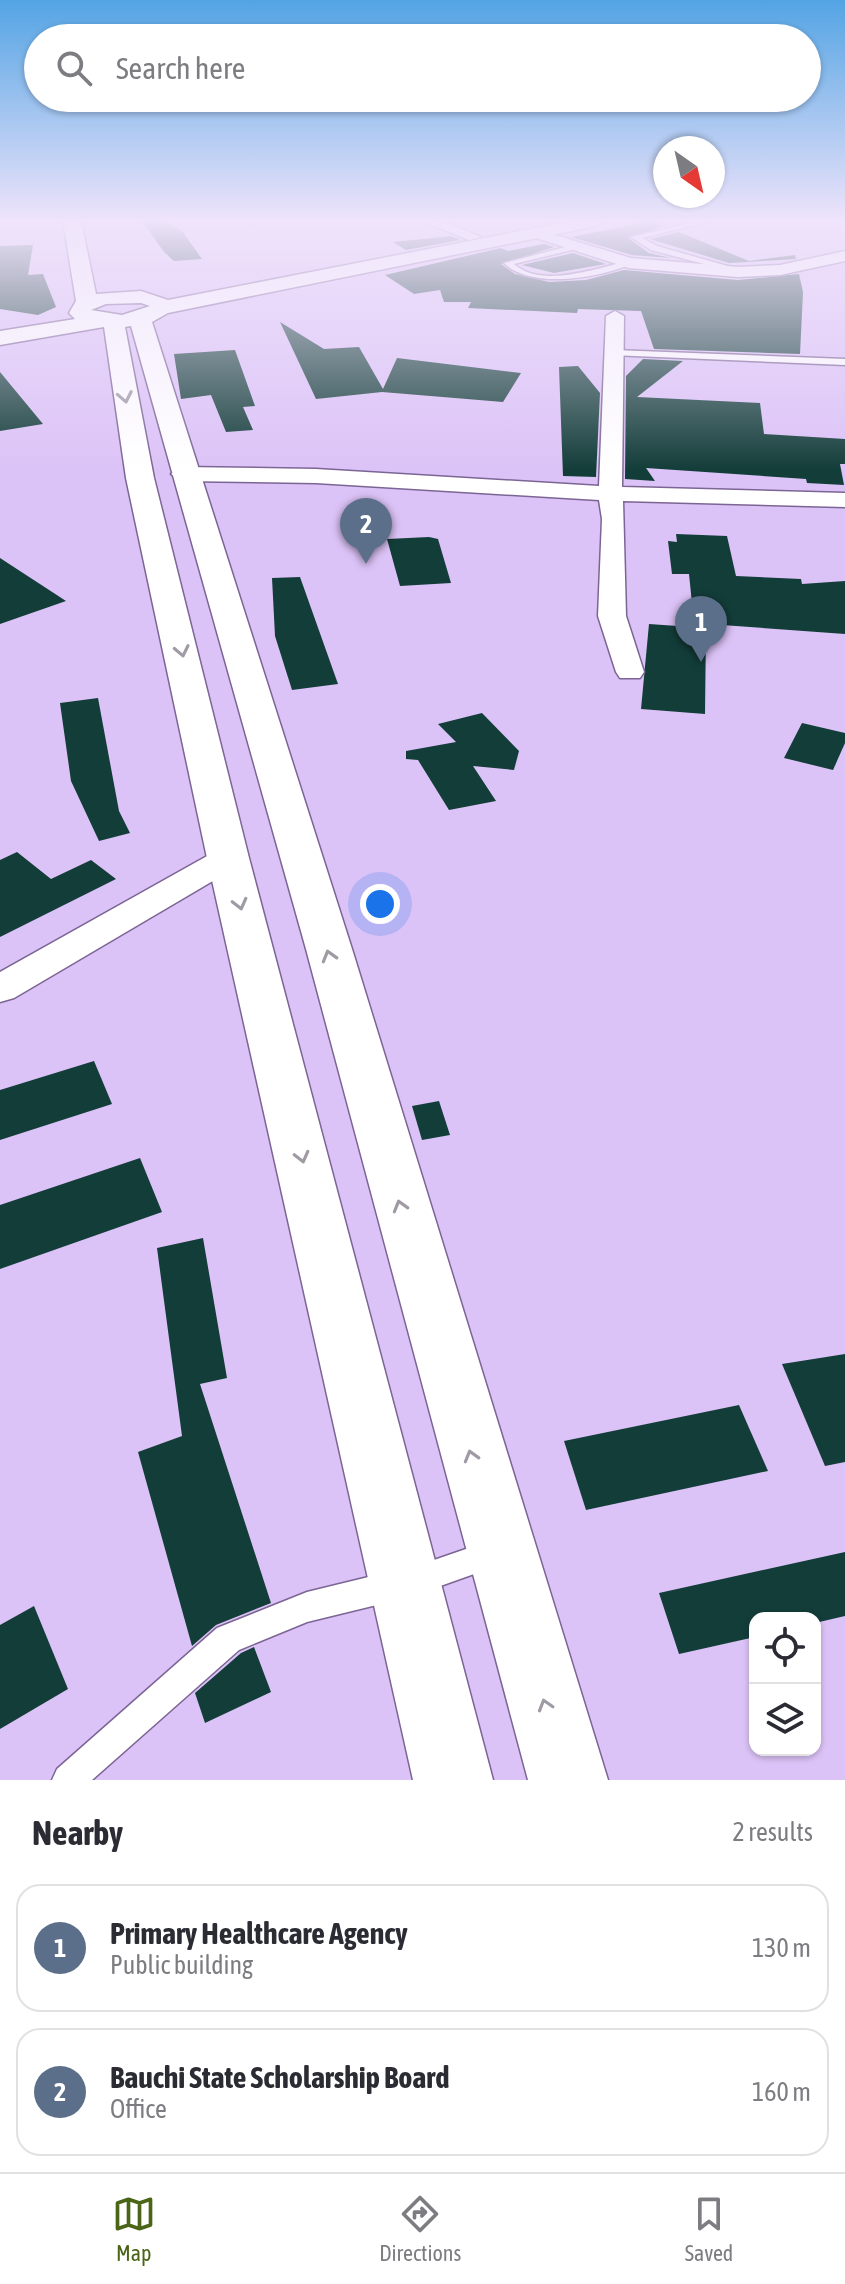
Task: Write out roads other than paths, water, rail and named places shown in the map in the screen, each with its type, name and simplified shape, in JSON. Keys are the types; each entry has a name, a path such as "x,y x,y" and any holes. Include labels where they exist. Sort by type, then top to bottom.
{"street":[{"path":"114,304 182,474 294,832 499,1552 568,1780"},
{"path":"29,332 86,333 117,310 131,304"},
{"path":"0,338 141,304"},
{"path":"0,329 149,304"},
{"path":"117,310 140,478 228,858 453,1780"},
{"path":"615,316 610,494 614,519 612,616 630,672"},
{"path":"182,474 316,476 610,494 845,500"},
{"path":"0,989 228,858"}],"lane":[{"path":"614,353 845,362"},
{"path":"68,1780 228,1639 307,1607 406,1583 499,1552"}],"place":[{"name":"Bauchi State Scholarship Board","path":"366,564"},
{"name":"Primary Healthcare Agency","path":"701,662"}]}
